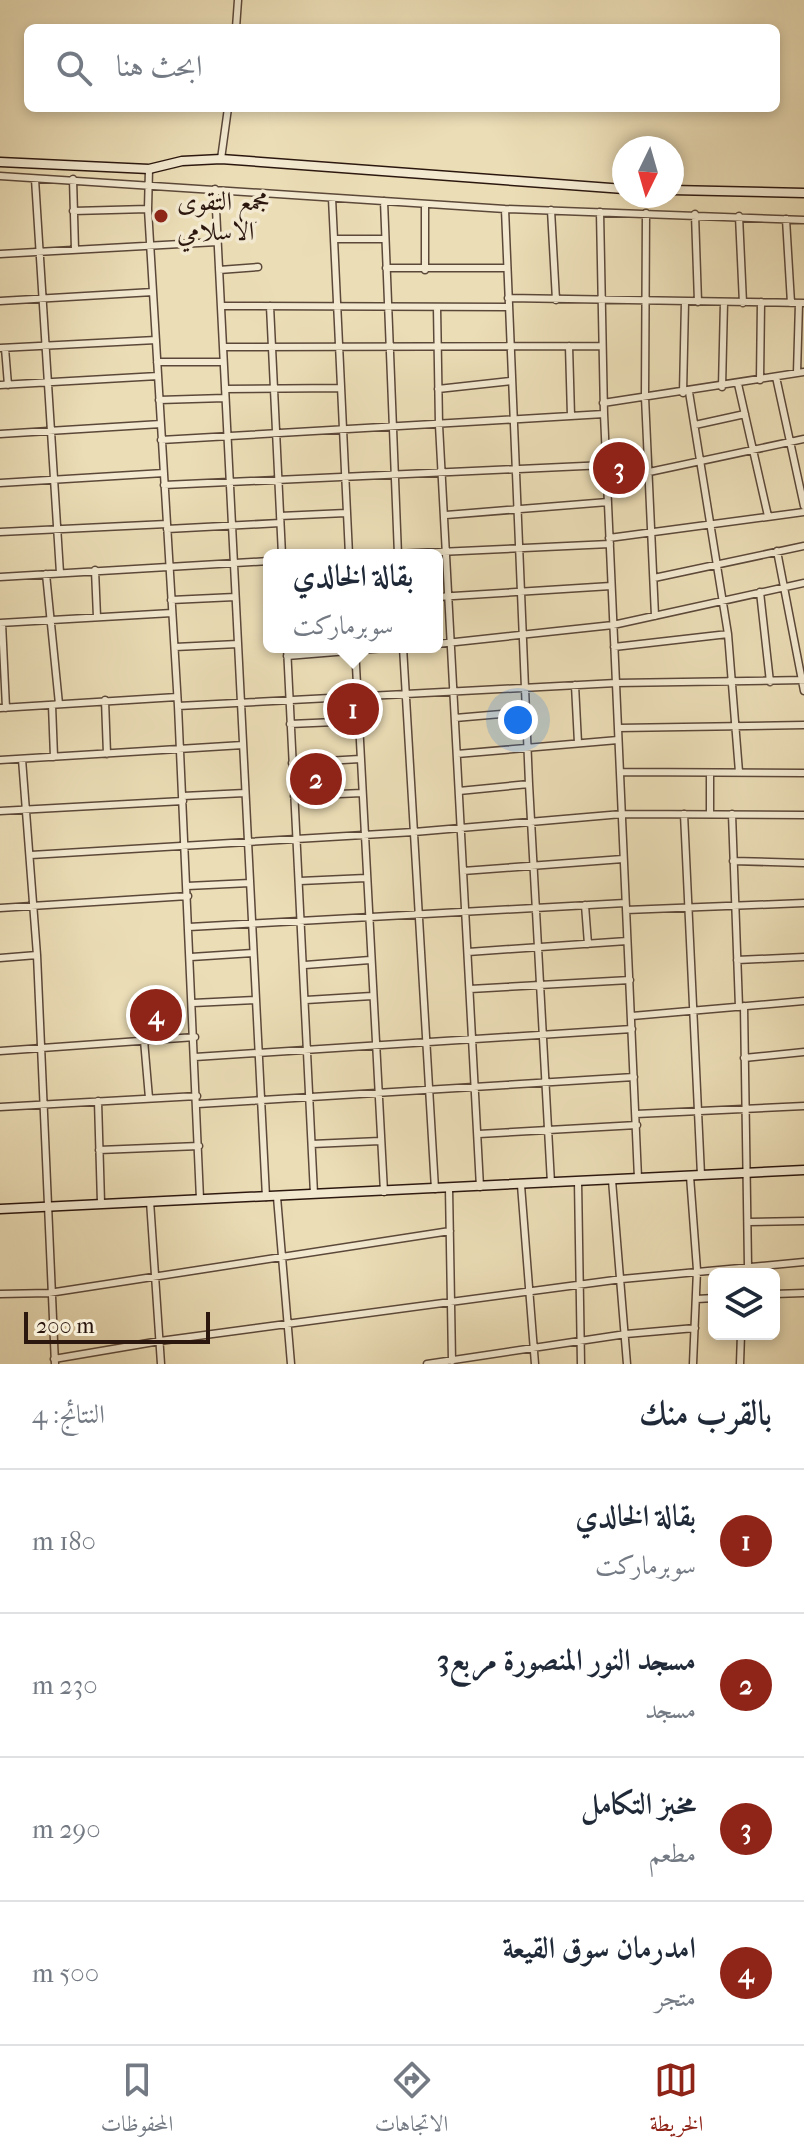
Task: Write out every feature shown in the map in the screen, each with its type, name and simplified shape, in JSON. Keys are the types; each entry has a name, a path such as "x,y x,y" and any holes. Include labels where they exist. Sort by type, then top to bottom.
{"street":[{"path":"236,24 238,0"},
{"path":"221,159 227,112"},
{"path":"0,162 149,169 182,161 221,159 612,188"},
{"path":"149,169 148,209 195,1037 200,1199"},
{"path":"0,176 149,183 425,205 804,220"},
{"path":"35,179 45,382 60,573"},
{"path":"73,179 75,250"},
{"path":"215,189 266,1197"},
{"path":"684,190 804,193"},
{"path":"332,198 349,549"},
{"path":"384,201 390,428 398,549"},
{"path":"425,205 425,270"},
{"path":"73,211 148,209"},
{"path":"505,209 527,748 551,1183"},
{"path":"551,210 556,300"},
{"path":"600,212 603,403 638,1178"},
{"path":"646,213 648,301 645,397 655,616"},
{"path":"695,214 698,302"},
{"path":"739,216 743,303"},
{"path":"603,403 800,373 798,303 786,219"},
{"path":"334,239 385,239"},
{"path":"0,254 217,242"},
{"path":"219,270 258,267"},
{"path":"386,268 507,268"},
{"path":"0,301 153,292"},
{"path":"508,298 798,303"},
{"path":"685,302 686,392 695,425 724,601 739,772"},
{"path":"722,387 724,302"},
{"path":"760,380 761,302"},
{"path":"221,306 508,307"},
{"path":"270,306 282,549"},
{"path":"437,307 439,425 449,552 480,1187"},
{"path":"156,340 2,348 4,385 158,376"},
{"path":"569,346 571,416"},
{"path":"223,347 601,346"},
{"path":"157,362 223,362"},
{"path":"443,552 610,541 804,509 776,377"},
{"path":"438,389 511,381"},
{"path":"738,384 768,516"},
{"path":"225,389 341,388"},
{"path":"159,400 225,398"},
{"path":"161,440 604,414"},
{"path":"695,425 745,414"},
{"path":"0,434 161,424"},
{"path":"607,481 804,439"},
{"path":"164,485 344,480 606,465"},
{"path":"0,483 164,473"},
{"path":"446,515 608,502"},
{"path":"0,532 232,525 346,513"},
{"path":"654,578 804,546"},
{"path":"777,551 787,586 804,691"},
{"path":"0,577 263,562"},
{"path":"95,570 97,617"},
{"path":"46,574 55,704 54,757"},
{"path":"443,643 613,625 804,583"},
{"path":"443,597 611,586"},
{"path":"760,592 770,682"},
{"path":"171,600 235,597"},
{"path":"172,613 1,623 3,708 177,697"},
{"path":"614,647 728,634"},
{"path":"175,647 238,644"},
{"path":"314,1194 305,965 287,656 316,653"},
{"path":"355,653 384,1192"},
{"path":"403,653 435,1189"},
{"path":"178,706 616,683 803,680"},
{"path":"575,685 578,743"},
{"path":"105,700 107,754"},
{"path":"455,718 526,712"},
{"path":"290,724 358,721"},
{"path":"618,728 804,725"},
{"path":"457,754 618,740"},
{"path":"0,760 243,745"},
{"path":"22,759 37,955 54,1362 160,1341 622,1279 804,1262"},
{"path":"292,763 360,759"},
{"path":"620,772 804,773"},
{"path":"710,773 710,814"},
{"path":"459,791 529,784"},
{"path":"0,811 245,793"},
{"path":"294,796 362,793"},
{"path":"31,855 185,843 414,832 622,814 804,815"},
{"path":"684,814 701,1175"},
{"path":"732,814 744,1058 748,1266"},
{"path":"463,871 623,859"},
{"path":"733,861 804,863"},
{"path":"300,881 366,878"},
{"path":"187,886 250,883"},
{"path":"0,908 188,896"},
{"path":"189,927 585,905 804,903"},
{"path":"585,905 588,944"},
{"path":"468,952 627,941"},
{"path":"191,957 253,953"},
{"path":"0,958 37,955"},
{"path":"737,960 804,957"},
{"path":"305,965 370,960"},
{"path":"470,989 630,980"},
{"path":"306,1000 372,996"},
{"path":"193,1003 255,1000"},
{"path":"632,1016 804,1001"},
{"path":"195,1057 632,1029"},
{"path":"0,1051 195,1037"},
{"path":"144,1040 149,1098"},
{"path":"744,1058 804,1052"},
{"path":"198,1104 427,1093 634,1077"},
{"path":"0,1107 197,1096"},
{"path":"98,1101 101,1203"},
{"path":"636,1114 804,1106"},
{"path":"479,1134 637,1125"},
{"path":"312,1144 380,1141"},
{"path":"99,1150 199,1146"},
{"path":"0,1207 277,1197 804,1170"},
{"path":"690,1176 697,1270 693,1364"},
{"path":"612,1180 627,1364"},
{"path":"578,1181 581,1364"},
{"path":"521,1185 535,1364"},
{"path":"449,1188 452,1362"},
{"path":"277,1197 291,1364"},
{"path":"150,1201 161,1364"},
{"path":"748,1222 804,1221"},
{"path":"0,1294 49,1293 155,1275 282,1260 450,1231"},
{"path":"780,1294 804,1293"},
{"path":"697,1299 708,1298"},
{"path":"427,1364 580,1340 695,1328"},
{"path":"740,1364 741,1340"}],"place":[{"name":"مجمع التقوى الاسلامي","path":"161,216"},
{"name":"مخبز التكامل","path":"619,468"},
{"name":"بقالة الخالدي","path":"353,709"},
{"name":"مسجد النور المنصورة مربع3","path":"316,779"},
{"name":"امدرمان سوق القيعة","path":"156,1015"}]}
